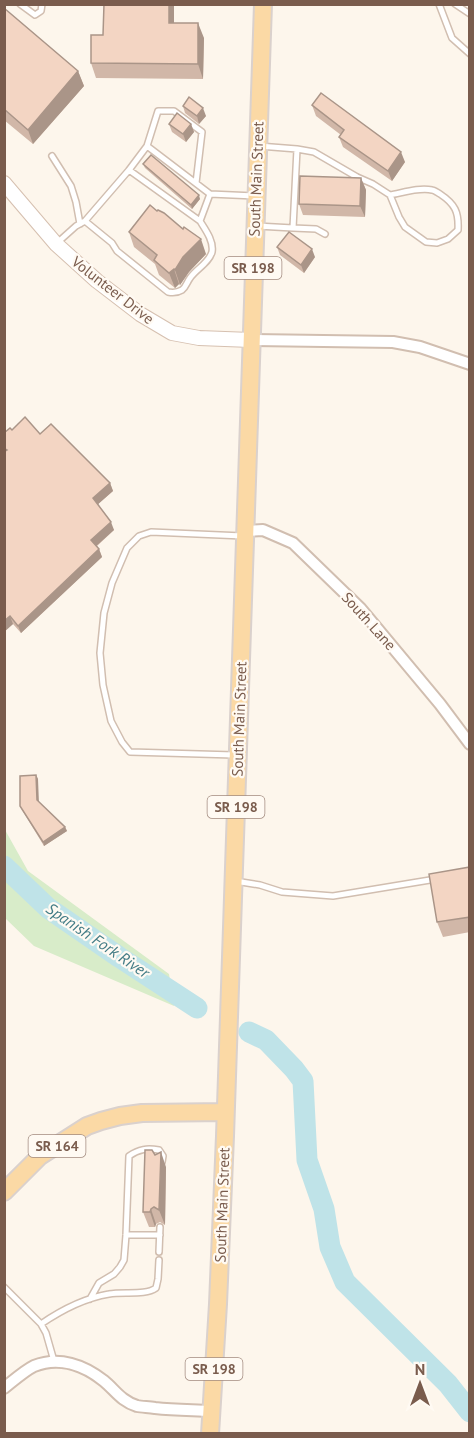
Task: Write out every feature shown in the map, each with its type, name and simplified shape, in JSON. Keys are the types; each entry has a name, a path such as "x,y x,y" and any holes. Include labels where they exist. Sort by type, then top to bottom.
{"main road":[{"name":"South Main Street","path":"210,1434 218,1304 232,942 263,4"},
{"name":"SR 164","path":"4,1192 40,1156 87,1126 142,1113 225,1112"}],"street":[{"name":"Volunteer Drive","path":"4,183 56,244 97,281 140,314 172,333 199,338 251,340"},
{"path":"251,340 393,342 420,347 470,364"},
{"name":"South Lane","path":"245,533 263,530 293,543 360,608 440,704 470,744"},
{"path":"4,1388 32,1367 44,1363 73,1363 105,1382 121,1398 138,1406 211,1410"}],"lane":[{"path":"20,4 35,15 41,11 42,4"},
{"path":"439,4 452,38 470,54"},
{"path":"455,4 470,14"},
{"path":"56,244 83,222 129,170 147,146 158,111 174,111 202,132 196,183"},
{"path":"147,146 210,194 256,196"},
{"path":"258,146 314,152 373,184 390,195 405,226 426,242 437,243 448,239 458,230 459,218 455,207 433,190 390,195"},
{"path":"293,228 297,149"},
{"path":"52,156 71,186 83,222 112,243 117,251 168,292 181,291 191,276 209,259 212,243 206,229 200,221 129,170"},
{"path":"200,221 210,194"},
{"path":"255,226 316,229 325,234"},
{"path":"238,755 130,752 111,721 103,685 100,652 104,613 112,583 127,548 139,536 151,532 245,533"},
{"path":"234,880 282,892 333,896 446,877"},
{"path":"90,1299 99,1283 114,1274 124,1260 129,1156 139,1150 159,1150 163,1156 162,1165"},
{"path":"159,1252 160,1227"},
{"path":"126,1235 160,1235"},
{"path":"41,1324 55,1314 90,1299 108,1294 150,1292 156,1288 159,1260"},
{"path":"4,1287 41,1324 46,1333 54,1363"}],"green space":[{"path":"4,828 28,871 169,974 174,1006 34,946 5,918"}],"building":[{"path":"104,4 169,4 169,23 198,23 198,64 91,63 91,35 103,35"},
{"path":"4,8 78,71 28,130 4,109"},
{"path":"321,93 401,152 388,171 339,137 344,130 312,105"},
{"path":"189,97 203,108 197,116 183,106"},
{"path":"177,113 191,124 183,134 169,124"},
{"path":"151,155 199,195 191,205 143,164"},
{"path":"300,176 361,178 360,206 299,204"},
{"path":"150,205 201,239 183,257 175,270 169,273 154,260 157,255 129,232"},
{"path":"289,232 312,249 301,265 277,247"},
{"path":"25,417 40,434 51,424 110,483 93,498 111,522 91,540 99,549 18,626 10,616 4,621 4,452 7,450 4,448 4,433 10,428 12,430"},
{"path":"36,775 37,800 65,827 43,842 20,806 20,776"},
{"path":"470,867 470,917 437,922 429,874"},
{"path":"145,1150 152,1150 155,1155 161,1152 159,1210 154,1207 150,1212 143,1212"}],"waterway":[{"name":"Spanish Fork River","path":"4,866 48,908 197,1008"},
{"name":"Spanish Fork River","path":"249,1032 266,1040 303,1081 307,1160 324,1209 330,1247 345,1282 448,1384 470,1412"}]}
